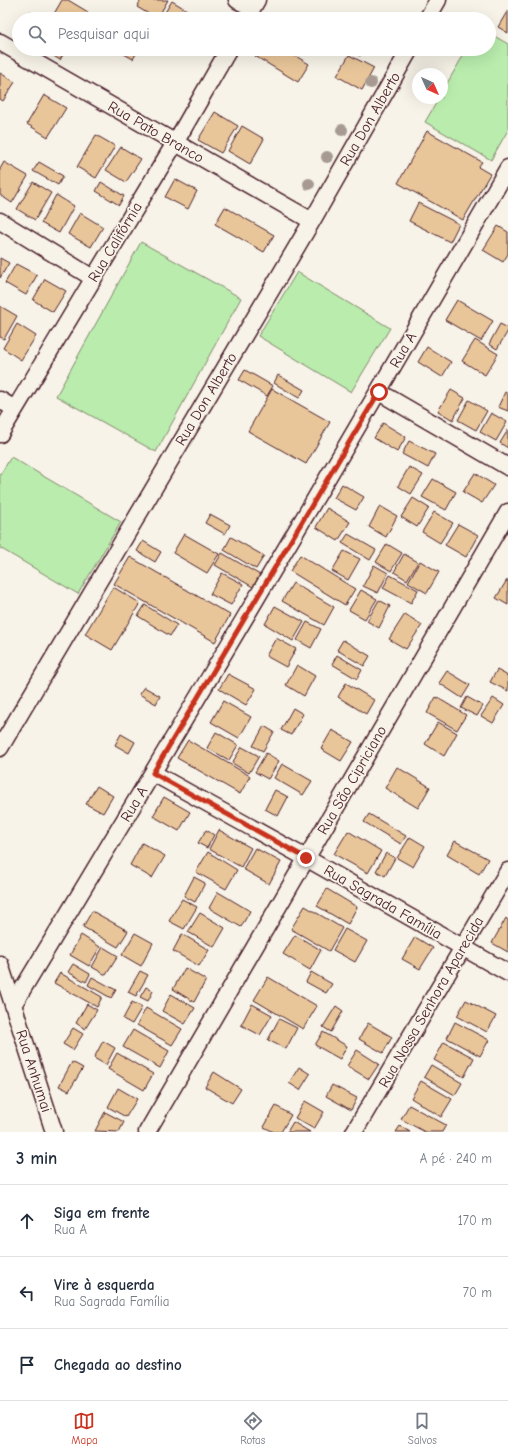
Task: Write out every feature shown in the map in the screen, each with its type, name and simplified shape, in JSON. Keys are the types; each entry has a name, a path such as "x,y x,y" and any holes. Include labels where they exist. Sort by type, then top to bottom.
{"street":[{"path":"237,0 252,9"},
{"path":"431,12 438,0"},
{"name":"Rua Pato Branco","path":"0,42 12,49"},
{"name":"Rua Pato Branco","path":"24,56 312,221"},
{"name":"Rua Califórnia","path":"0,434 175,143 225,56"},
{"name":"Rua Don Alberto","path":"0,748 312,221 406,56"},
{"name":"Rua A","path":"13,1005 153,773 379,392 508,168"},
{"path":"0,221 93,278"},
{"path":"379,392 508,467"},
{"path":"0,400 15,409"},
{"name":"Rua São Cipriciano","path":"147,1132 508,512"},
{"name":"Rua Sagrada Família","path":"153,773 508,973"},
{"name":"Rua Nossa Senhora Aparecida","path":"354,1132 508,871"},
{"name":"Rua Anhumai","path":"0,964 54,1132"}],"green space":[{"path":"496,37 508,44 508,130 491,160 425,122 436,104 448,104 448,82 463,56 496,56"},
{"path":"141,242 241,298 156,452 56,396"},
{"path":"297,272 390,328 351,392 258,336"},
{"path":"11,457 121,522 78,594 0,548 0,475"}],"building":[{"path":"62,0 68,0 88,12 55,12"},
{"path":"141,0 168,0 161,12 145,12 137,7"},
{"path":"172,1 190,12 165,12"},
{"path":"508,10 508,33 498,27"},
{"path":"54,56 62,56 60,60"},
{"path":"128,56 135,56 133,59"},
{"path":"255,56 296,56 309,64 298,82"},
{"path":"348,56 374,68 362,90 337,76"},
{"path":"0,73 15,82 3,101 0,99"},
{"path":"44,95 66,108 48,137 27,124"},
{"path":"215,112 238,126 221,153 198,140"},
{"path":"242,126 264,139 250,164 228,151"},
{"path":"427,131 482,162 478,167 490,174 463,220 398,183"},
{"path":"96,135 115,146 96,178 77,167"},
{"path":"121,147 141,159 126,182 106,170"},
{"path":"4,162 28,176 12,203 0,195 0,169"},
{"path":"39,162 63,176 58,185 33,171"},
{"path":"175,179 197,191 188,209 165,197"},
{"path":"33,182 51,193 35,220 17,209"},
{"path":"101,182 124,196 119,205 96,191"},
{"path":"56,195 74,206 59,233 41,223"},
{"path":"418,203 459,224 450,242 409,221"},
{"path":"225,207 274,235 264,252 215,224"},
{"path":"80,213 103,227 91,247 68,234"},
{"path":"498,226 508,232 508,254 503,262 483,250"},
{"path":"0,258 9,263 0,278"},
{"path":"16,264 37,275 26,295 5,283"},
{"path":"45,279 66,291 53,312 33,300"},
{"path":"457,300 493,321 481,341 445,320"},
{"path":"0,306 17,316 4,339 0,337"},
{"path":"17,324 36,336 21,360 3,348"},
{"path":"500,324 508,328 508,331 497,349 489,344"},
{"path":"475,340 498,354 485,375 462,361"},
{"path":"427,347 451,362 442,377 418,362"},
{"path":"245,370 273,386 267,396 239,380"},
{"path":"278,375 304,390 299,398 274,383"},
{"path":"272,389 330,422 306,464 248,431"},
{"path":"451,390 465,398 453,420 438,411"},
{"path":"505,392 508,394 508,411 498,407"},
{"path":"469,400 487,411 476,430 458,420"},
{"path":"491,413 507,422 496,441 480,432"},
{"path":"383,423 406,437 397,452 374,438"},
{"path":"508,430 508,448 500,443"},
{"path":"409,441 435,454 428,468 402,454"},
{"path":"409,467 423,475 411,494 398,486"},
{"path":"475,473 494,485 482,503 463,492"},
{"path":"433,479 456,492 446,510 422,497"},
{"path":"342,484 364,497 356,510 334,498"},
{"path":"413,498 429,508 417,527 401,517"},
{"path":"380,506 397,516 386,537 369,527"},
{"path":"327,508 350,522 338,541 316,527"},
{"path":"434,512 453,523 440,543 422,532"},
{"path":"210,514 230,525 225,534 205,523"},
{"path":"458,524 478,535 466,557 445,545"},
{"path":"184,534 219,554 207,573 173,553"},
{"path":"348,534 376,550 370,560 342,543"},
{"path":"231,537 264,556 256,569 224,550"},
{"path":"143,541 161,552 155,562 137,551"},
{"path":"387,544 402,553 391,571 376,562"},
{"path":"344,551 360,559 348,580 332,571"},
{"path":"222,553 260,575 253,587 215,565"},
{"path":"404,554 418,562 407,580 394,572"},
{"path":"300,555 355,589 345,605 290,571"},
{"path":"130,557 230,615 215,642 114,584"},
{"path":"420,561 439,572 427,593 408,582"},
{"path":"374,565 388,573 378,593 363,586"},
{"path":"222,573 243,584 231,605 210,594"},
{"path":"390,575 418,590 411,603 383,588"},
{"path":"508,580 508,605 496,598"},
{"path":"293,583 334,607 324,625 282,601"},
{"path":"113,587 140,603 112,650 85,634"},
{"path":"361,590 377,599 365,619 349,610"},
{"path":"379,600 390,606 379,628 367,621"},
{"path":"145,605 177,625 170,636 138,616"},
{"path":"275,606 304,622 293,641 265,624"},
{"path":"405,614 422,625 406,649 389,639"},
{"path":"307,622 321,629 311,648 297,640"},
{"path":"276,638 296,649 286,667 266,656"},
{"path":"343,640 370,656 364,666 337,650"},
{"path":"337,655 362,670 357,679 332,664"},
{"path":"297,665 315,676 304,696 286,685"},
{"path":"497,670 508,676 508,691 490,682"},
{"path":"447,671 470,685 462,698 439,683"},
{"path":"228,674 256,689 246,705 219,689"},
{"path":"346,683 374,700 366,714 338,697"},
{"path":"144,687 160,696 156,704 139,694"},
{"path":"436,697 466,715 457,730 427,713"},
{"path":"467,697 483,706 477,716 461,708"},
{"path":"493,698 504,705 493,723 481,716"},
{"path":"223,701 251,717 239,738 211,722"},
{"path":"293,708 303,714 291,735 281,730"},
{"path":"438,722 457,733 444,756 425,744"},
{"path":"264,726 274,732 263,751 253,746"},
{"path":"332,730 353,742 341,761 321,749"},
{"path":"216,732 238,745 229,760 207,748"},
{"path":"121,734 135,742 129,753 115,745"},
{"path":"188,740 250,776 240,794 177,758"},
{"path":"242,747 259,756 249,773 232,763"},
{"path":"266,753 279,761 268,779 255,772"},
{"path":"282,764 312,781 303,795 274,778"},
{"path":"397,767 430,787 418,808 385,788"},
{"path":"97,786 113,796 103,813 86,804"},
{"path":"275,790 288,797 278,816 265,809"},
{"path":"164,797 190,812 179,831 153,816"},
{"path":"369,814 406,836 401,844 364,822"},
{"path":"206,830 214,835 207,848 198,843"},
{"path":"219,830 251,848 241,867 209,849"},
{"path":"348,831 381,851 368,873 334,854"},
{"path":"410,837 425,846 413,867 397,858"},
{"path":"455,841 488,859 479,874 447,855"},
{"path":"142,843 165,856 152,878 130,865"},
{"path":"255,848 281,862 269,884 243,869"},
{"path":"208,852 237,870 226,889 196,872"},
{"path":"386,853 395,858 385,876 376,871"},
{"path":"194,877 205,883 195,902 184,896"},
{"path":"327,889 357,907 348,924 317,906"},
{"path":"218,892 250,911 241,927 209,908"},
{"path":"182,899 197,907 184,929 169,921"},
{"path":"305,906 342,928 329,951 291,929"},
{"path":"92,911 128,931 118,947 83,927"},
{"path":"200,913 225,928 214,947 188,932"},
{"path":"506,918 508,920 508,952 492,943"},
{"path":"345,929 367,941 355,962 333,950"},
{"path":"135,933 153,943 141,966 122,955"},
{"path":"182,934 209,950 199,966 173,951"},
{"path":"81,935 100,947 89,966 70,955"},
{"path":"295,935 321,950 310,970 283,954"},
{"path":"415,937 433,948 420,969 402,959"},
{"path":"103,947 118,956 106,975 92,967"},
{"path":"73,964 90,974 86,982 68,972"},
{"path":"185,968 206,980 194,1002 173,989"},
{"path":"140,971 148,975 136,996 128,992"},
{"path":"311,972 332,984 326,993 306,982"},
{"path":"60,973 102,997 97,1007 54,983"},
{"path":"92,977 116,990 111,998 88,985"},
{"path":"268,977 317,1006 303,1029 254,1000"},
{"path":"146,987 153,991 148,1001 140,997"},
{"path":"171,994 195,1008 185,1024 162,1011"},
{"path":"466,1000 496,1016 487,1032 457,1016"},
{"path":"132,1002 142,1007 132,1024 123,1019"},
{"path":"87,1004 97,1010 85,1029 76,1023"},
{"path":"252,1004 272,1015 260,1035 241,1025"},
{"path":"336,1006 343,1011 331,1032 323,1027"},
{"path":"146,1008 182,1029 172,1045 137,1025"},
{"path":"279,1019 297,1028 286,1049 268,1040"},
{"path":"455,1022 489,1040 480,1056 447,1038"},
{"path":"368,1023 392,1037 383,1053 359,1039"},
{"path":"73,1028 83,1034 73,1050 63,1044"},
{"path":"133,1030 169,1051 160,1068 123,1047"},
{"path":"323,1032 347,1046 340,1059 315,1045"},
{"path":"103,1041 115,1048 106,1065 94,1058"},
{"path":"444,1042 474,1058 464,1077 434,1060"},
{"path":"357,1050 379,1064 369,1079 347,1066"},
{"path":"117,1053 153,1074 144,1090 108,1069"},
{"path":"72,1062 83,1068 69,1091 59,1086"},
{"path":"431,1065 462,1083 455,1095 424,1077"},
{"path":"299,1067 310,1074 300,1090 289,1083"},
{"path":"214,1072 241,1089 232,1103 205,1087"},
{"path":"421,1081 452,1099 441,1117 411,1098"},
{"path":"332,1085 357,1098 351,1110 326,1096"},
{"path":"118,1088 137,1099 126,1117 108,1107"},
{"path":"305,1101 324,1112 314,1129 295,1118"},
{"path":"409,1105 446,1125 442,1132 425,1132 401,1119"},
{"path":"276,1106 291,1115 281,1132 274,1132 264,1127"},
{"path":"105,1112 124,1122 119,1132 95,1131"},
{"path":"293,1122 310,1132 287,1132"},
{"path":"400,1126 410,1132 396,1132"}],"route":[{"path":"306,858 153,773 379,392"}]}
